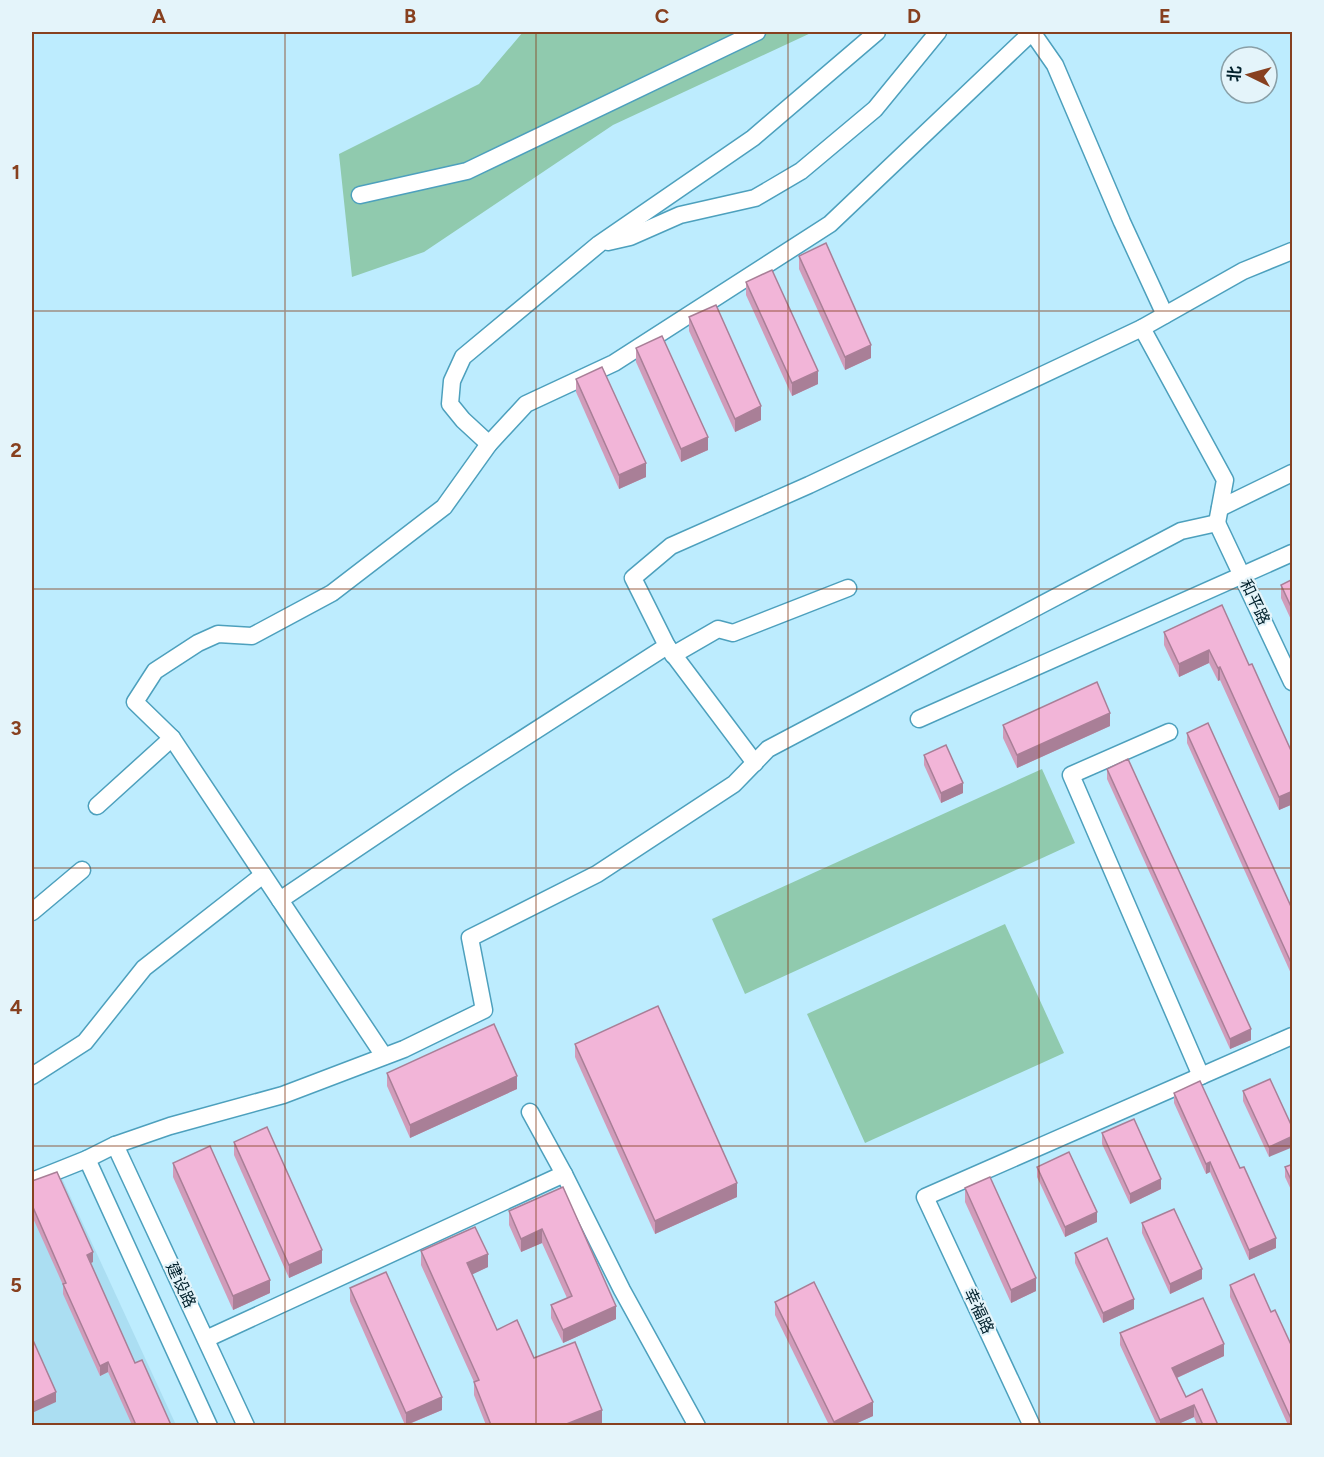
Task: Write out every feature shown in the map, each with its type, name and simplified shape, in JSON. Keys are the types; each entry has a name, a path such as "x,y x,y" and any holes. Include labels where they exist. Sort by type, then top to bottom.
{"street":[{"path":"360,195 467,171 757,32"},
{"path":"489,444 463,420 450,404 452,381 463,357 599,244 753,138 877,32"},
{"path":"599,244 630,237 680,214 754,198 801,171 875,110 938,32"},
{"path":"384,1056 172,738 135,702 155,671 198,643 218,634 252,636 332,593 444,507 489,444 526,404 614,363 830,224 1032,32 1055,65 1122,222 1165,315"},
{"path":"755,763 670,650 633,578 671,546 809,485 1142,328 1243,271 1293,251"},
{"path":"1142,328 1225,480 1219,515"},
{"path":"32,1181 87,1160 115,1145 170,1126 283,1095 384,1056 484,1010 470,938 597,874 734,784 768,750 1181,531 1219,515 1293,473"},
{"name":"和平路","path":"1219,515 1242,576 1293,682"},
{"path":"919,719 1293,553"},
{"path":"280,900 460,779 670,650 718,629 733,633 848,588"},
{"path":"1169,732 1071,775 1201,1076 1293,1036"},
{"path":"98,806 172,738"},
{"path":"32,912 82,870"},
{"path":"32,1076 85,1042 144,968 263,875"},
{"name":"幸福路","path":"1032,1425 925,1197 1201,1076"},
{"path":"530,1112 622,1290 697,1425"},
{"name":"建设路","path":"115,1145 246,1425"},
{"name":"建设路","path":"87,1160 209,1425"},
{"path":"206,1339 564,1174"}],"shaded area":[{"path":"60,1174 176,1425 32,1425 32,1186"}],"green space":[{"path":"523,32 813,32 613,125 424,252 352,277 339,154 479,84"},
{"path":"1042,769 1075,843 745,994 712,919"},
{"path":"1005,924 1064,1053 865,1143 807,1014"}],"building":[{"path":"826,243 871,345 845,357 799,256"},
{"path":"772,270 818,371 792,383 746,282"},
{"path":"716,305 761,406 735,419 689,317"},
{"path":"662,336 708,437 681,449 636,348"},
{"path":"602,367 646,463 619,475 576,379"},
{"path":"1293,579 1293,611 1281,585"},
{"path":"1222,605 1249,665 1252,664 1293,755 1293,791 1279,797 1220,667 1218,668 1209,650 1179,664 1164,632"},
{"path":"1097,682 1110,713 1017,755 1003,725"},
{"path":"1208,723 1293,911 1293,967 1187,733"},
{"path":"946,745 963,783 941,793 924,755"},
{"path":"1128,759 1251,1029 1230,1039 1107,769"},
{"path":"658,1006 737,1183 655,1221 575,1044"},
{"path":"494,1024 517,1076 410,1125 387,1073"},
{"path":"1270,1079 1293,1129 1293,1136 1269,1147 1243,1091"},
{"path":"1200,1081 1240,1168 1244,1167 1276,1238 1249,1250 1210,1162 1206,1164 1174,1093"},
{"path":"1134,1119 1161,1179 1130,1194 1102,1133"},
{"path":"267,1127 322,1250 289,1265 234,1142"},
{"path":"210,1146 270,1280 233,1296 173,1163"},
{"path":"1069,1152 1097,1212 1065,1227 1037,1167"},
{"path":"1293,1164 1293,1184 1285,1167"},
{"path":"57,1172 93,1252 87,1255 135,1363 142,1360 171,1425 136,1425 108,1362 100,1366 63,1284 66,1283 32,1205 32,1181"},
{"path":"990,1177 1036,1278 1011,1290 965,1188"},
{"path":"563,1187 616,1306 563,1330 551,1305 572,1296 542,1229 521,1239 509,1211"},
{"path":"1174,1209 1202,1269 1170,1284 1142,1223"},
{"path":"475,1227 488,1254 467,1263 497,1330 517,1320 534,1358 575,1342 602,1410 564,1425 491,1425 474,1382 479,1380 421,1251"},
{"path":"1107,1238 1134,1299 1103,1313 1075,1253"},
{"path":"386,1272 442,1397 406,1413 350,1288"},
{"path":"1254,1274 1271,1312 1275,1310 1293,1349 1293,1423 1230,1285"},
{"path":"814,1282 873,1402 834,1422 775,1302"},
{"path":"1203,1298 1224,1344 1172,1368 1186,1397 1202,1389 1218,1425 1203,1425 1194,1405 1160,1420 1120,1333"},
{"path":"32,1338 56,1392 32,1403"}]}
